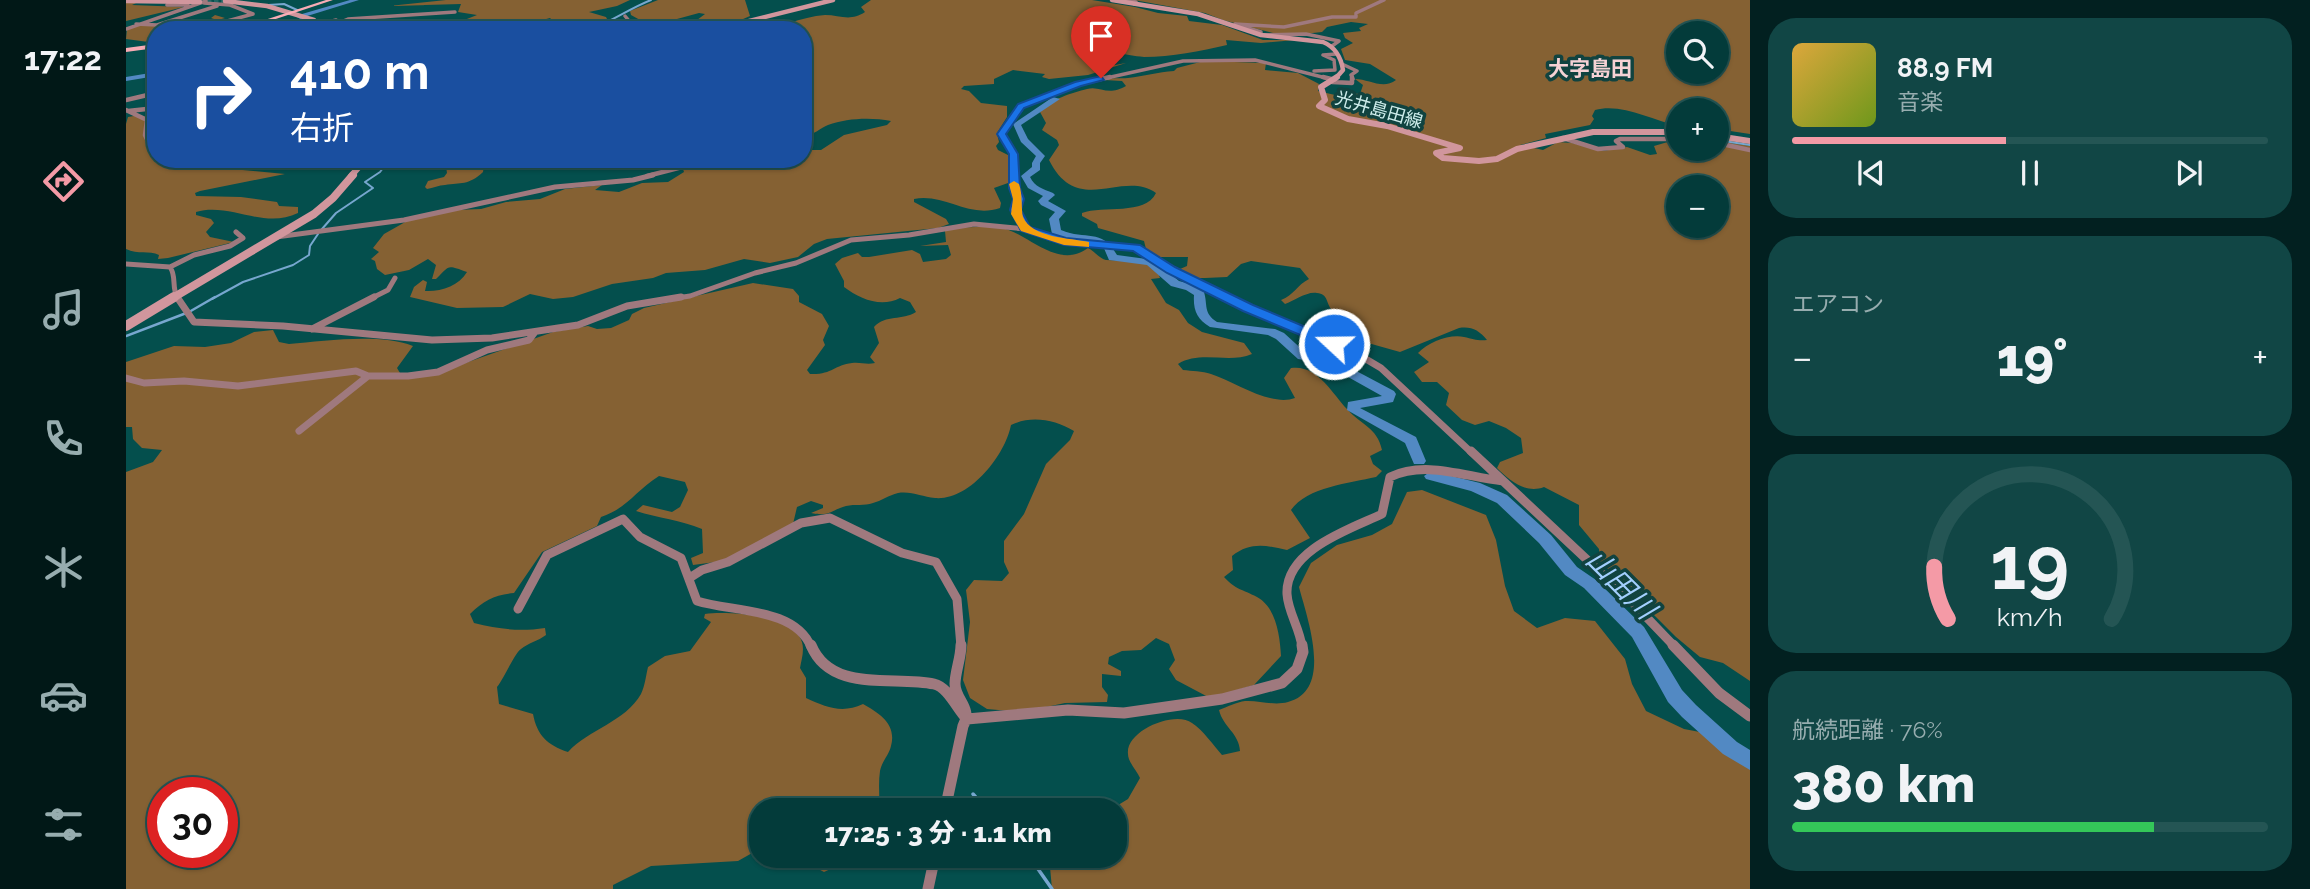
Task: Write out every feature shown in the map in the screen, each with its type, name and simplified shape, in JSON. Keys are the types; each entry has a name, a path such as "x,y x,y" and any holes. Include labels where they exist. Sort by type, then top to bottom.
{"main road":[{"path":"268,21 331,0"},
{"path":"748,21 833,0"},
{"path":"1112,0 1198,14 1261,35 1312,39 1332,46"},
{"path":"126,1 202,2"},
{"path":"223,3 267,6 314,21"},
{"name":"光井島田線","path":"1332,46 1345,64 1334,81 1319,90 1325,100 1319,104 1321,108 1348,119 1387,126 1460,148 1436,153 1443,158 1471,161 1497,159 1506,152 1563,138 1615,130 1666,132"},
{"path":"126,50 147,48"},
{"path":"1729,138 1750,141"},
{"path":"126,326 324,207 358,168"}],"street":[{"path":"1127,0 1136,2 1134,4"},
{"path":"1332,46 1339,41 1306,34 1261,35 1261,32 1235,23 1284,27 1332,17 1356,17 1359,16 1356,13 1372,8 1380,4 1377,2 1384,0"},
{"path":"126,29 202,2 223,3 253,14 227,21"},
{"path":"166,21 223,3"},
{"path":"331,21 358,15 453,16"},
{"path":"341,21 397,16"},
{"path":"393,21 397,16"},
{"path":"424,21 453,16"},
{"path":"450,21 453,16"},
{"path":"625,16 629,21"},
{"path":"136,24 147,24"},
{"path":"1026,229 1016,210 1018,199 1014,188 1014,154 1002,134 1021,106 1078,84 1175,62 1252,60 1332,71 1336,67 1335,61 1323,55 1336,54"},
{"path":"1290,67 1334,81 1352,83 1354,82 1351,75 1357,71 1345,64"},
{"path":"126,100 147,94"},
{"path":"127,111 147,109"},
{"path":"127,111 147,120 147,139"},
{"path":"1563,138 1602,150 1623,148 1616,141 1620,139 1666,139"},
{"path":"1729,146 1750,150"},
{"path":"276,237 404,220 555,187 633,180 679,168"},
{"path":"170,267 176,297 194,322 201,324 312,329 449,341 535,332 589,322 627,306 690,296 755,273 796,263 851,240 909,235 967,224 1026,229 1064,242 1136,248 1171,270 1253,310 1370,360 1664,632 1719,692 1750,716"},
{"path":"126,264 170,267 194,255 236,244 243,238 236,232"},
{"path":"312,329 380,295 391,287 395,278"},
{"path":"126,378 144,383 184,381 238,386 356,371 368,376 408,376 439,372 487,350 529,340 535,332"},
{"path":"299,431 330,409 368,376"},
{"path":"967,719 1068,710 1124,713 1222,699 1282,683 1297,668 1303,652 1301,635 1287,594 1294,568 1321,542 1382,514 1390,477 1398,471 1421,469 1503,481"},
{"path":"691,577 702,570 728,562 801,523 830,518 902,553 936,562 955,595 960,629 960,677 955,685 966,708 967,719 963,726 948,798"},
{"path":"518,609 547,555 623,519 640,537 681,558 691,577 697,601 715,607 750,609 796,627 809,641 814,653 833,671 875,682 935,684 944,690 967,719"},
{"path":"928,889 932,868"}],"shaded area":[{"path":"126,0 140,1 132,5 184,7 126,21"},
{"path":"446,0 630,0 617,6 589,12 606,17 608,21 553,21 550,18 539,21 462,21 477,15 458,12 461,4 389,6"},
{"path":"658,0 745,0 750,16 739,21 698,21 705,14 699,13 670,21 638,21 640,20 631,15 630,11"},
{"path":"871,0 1092,0 1187,16 1189,21 1222,25 1263,40 1295,40 1261,43 1226,40 1227,45 1165,56 1115,54 1105,57 1110,60 1107,62 1115,65 1126,63 1088,75 1049,79 1042,77 1045,74 1013,70 994,79 994,84 964,86 961,89 969,91 981,103 1007,106 1007,117 997,133 999,142 996,146 1008,155 1008,183 994,188 1001,203 1000,208 989,211 936,199 914,199 914,202 946,219 949,224 938,228 827,239 814,244 798,257 770,263 744,259 705,270 666,273 653,278 612,284 573,297 553,299 530,294 503,307 457,308 410,297 414,287 423,280 427,282 425,291 437,290 454,284 467,272 449,268 436,279 432,279 436,265 428,259 409,270 385,275 371,259 379,252 373,248 384,234 407,221 456,210 481,209 506,202 540,199 565,189 602,185 595,190 619,192 642,183 668,182 686,168 812,168 812,150 821,150 844,135 887,125 891,121 851,120 828,125 812,133 812,21 796,21 825,15 860,15 865,12 861,7"},
{"path":"1134,0 1750,0 1750,134 1729,131 1729,98 1666,98 1666,122 1626,110 1605,108 1595,110 1590,125 1545,134 1546,138 1520,145 1543,150 1558,142 1603,151 1627,147 1650,155 1657,154 1654,146 1666,142 1666,161 1729,161 1729,143 1750,146 1750,681 1723,663 1700,657 1676,637 1600,561 1599,549 1579,525 1579,505 1544,487 1531,489 1519,485 1497,468 1500,462 1523,453 1521,438 1489,421 1475,425 1462,420 1446,405 1449,393 1437,382 1422,382 1414,372 1429,362 1418,353 1428,345 1458,336 1487,340 1478,331 1459,328 1400,352 1368,343 1356,346 1347,338 1344,325 1333,313 1323,295 1309,293 1285,304 1281,300 1309,279 1300,268 1251,261 1241,264 1227,277 1196,278 1180,269 1187,266 1188,257 1160,257 1146,249 1144,241 1098,228 1097,224 1082,216 1082,213 1091,211 1143,205 1156,193 1143,187 1129,186 1087,190 1073,186 1061,177 1049,160 1059,145 1057,140 1042,130 1046,123 1040,112 1049,103 1062,97 1092,88 1114,91 1126,86 1122,81 1104,80 1174,71 1204,61 1266,63 1265,70 1298,73 1319,84 1318,91 1335,95 1342,92 1360,94 1363,85 1355,79 1381,84 1396,80 1370,64 1345,60 1341,49 1353,43 1345,38 1343,33 1361,31 1359,28 1368,24 1351,22 1327,27 1322,32 1285,36 1205,13"},
{"path":"215,15 225,18 214,21 211,21 217,20 211,18"},
{"path":"147,26 147,42 126,39 127,29"},
{"path":"140,115 147,118 147,168 230,168 285,174 200,191 195,193 196,196 241,197 277,202 279,206 298,207 298,213 272,219 222,210 196,212 196,215 211,219 214,223 206,232 210,237 234,242 158,259 159,255 126,249 128,117"},
{"path":"446,168 484,168 483,172 469,181 427,189 425,187 428,181 444,177"},
{"path":"960,227 1000,228 1058,254 1078,253 1088,248 1106,260 1138,261 1152,266 1160,278 1151,279 1166,303 1179,310 1188,323 1202,332 1244,343 1252,354 1234,358 1205,357 1187,360 1178,364 1183,370 1211,374 1264,396 1285,400 1295,398 1284,378 1291,368 1309,370 1376,436 1382,450 1370,456 1373,464 1382,471 1376,477 1318,491 1298,502 1291,510 1310,538 1287,550 1258,546 1245,548 1232,556 1233,570 1224,577 1236,587 1257,597 1269,608 1280,640 1281,656 1254,685 1210,698 1176,680 1169,669 1175,660 1169,644 1156,638 1141,650 1122,651 1109,657 1108,664 1121,671 1121,676 1102,674 1102,687 1108,695 1107,702 1065,703 1022,712 987,709 970,698 963,680 970,622 966,590 974,580 1002,581 1009,573 1004,562 1004,541 1024,514 1046,464 1070,440 1074,431 1059,424 1027,420 1011,425 1001,450 984,474 960,492 948,497 898,493 873,503 846,506 822,514 811,513 823,508 823,505 811,501 797,507 793,524 723,561 693,565 691,558 703,553 702,529 636,511 643,505 672,512 680,507 688,490 685,482 659,476 618,509 601,517 597,526 542,552 514,593 490,599 470,614 474,623 492,627 518,630 545,628 546,635 524,647 515,656 497,687 499,704 533,714 537,728 544,738 568,752 634,704 641,694 648,667 665,656 690,651 711,622 704,618 705,614 741,614 769,619 792,629 801,640 803,652 800,668 806,678 806,698 841,709 863,704 880,715 889,725 892,738 880,771 879,798 749,798 749,855 738,861 651,866 613,885 613,889 126,889 126,472 153,462 162,450 142,448 133,439 132,427 126,427 126,362 174,346 205,347 231,343 254,332 273,330 279,342 289,344 352,339 399,342 413,346 397,368 400,373 437,373 553,332 588,326 597,329 611,328 629,320 632,314 644,308 753,283 793,289 799,296 799,302 822,314 829,326 823,340 825,345 807,370 810,374 823,373 846,364 875,363 870,357 879,343 874,327 884,320 916,312 910,302 900,298 878,302 850,291 844,287 844,281 835,264 842,258 858,253 862,257 869,257 912,250 920,254 923,262 946,259 951,255 948,245 920,246 946,242 945,231"},
{"path":"1422,490 1486,515 1496,540 1505,586 1514,611 1537,628 1565,618 1595,621 1625,659 1632,684 1646,711 1684,729 1705,733 1750,767 1750,889 1052,889 1050,868 1127,868 1127,800 1140,778 1128,754 1129,746 1142,731 1163,721 1184,720 1200,730 1222,755 1240,751 1237,739 1219,710 1245,701 1288,702 1302,695 1310,683 1314,669 1314,652 1299,587 1311,563 1337,545 1372,535 1392,524 1407,492"},
{"path":"816,868 833,868 824,872"}],"waterway":[{"path":"304,15 356,0"},
{"path":"609,21 651,0"},
{"path":"268,5 284,4 297,10"},
{"path":"300,17 308,21"},
{"path":"126,79 147,76"},
{"name":"山田川","path":"1056,99 1017,124 1024,140 1041,156 1036,163 1037,168 1025,176 1032,186 1050,195 1044,203 1061,211 1054,219 1056,232 1092,238 1103,243"},
{"path":"1729,142 1750,145"},
{"path":"322,229 336,213 373,188 365,182 383,168"},
{"path":"212,299 243,282 293,265 309,255 310,246 318,234"},
{"name":"山田川","path":"1107,247 1113,258 1150,262 1175,284 1190,287 1200,294 1199,309 1206,320 1214,325 1271,332 1280,336 1302,356 1326,360 1389,394 1388,399 1353,405 1354,410 1411,440 1419,461"},
{"path":"126,336 189,312 215,297"},
{"name":"山田川","path":"1431,476 1475,487 1502,499 1545,539 1571,571 1590,584 1638,632 1675,696 1689,711 1730,748 1750,761"},
{"path":"973,794 976,798"},
{"path":"1037,868 1052,889"}],"tunnel":[{"path":"200,2 225,1"}],"slow traffic":[{"path":"1014,184 1018,199 1016,214 1026,229 1064,242 1085,244"}],"district":[{"name":"大字島田","path":"1590,69"}],"route":[{"path":"1101,78 1021,106 1002,134 1014,154 1014,188 1018,199 1016,214 1026,229 1064,242 1136,248 1171,270 1248,308 1334,344"}]}
